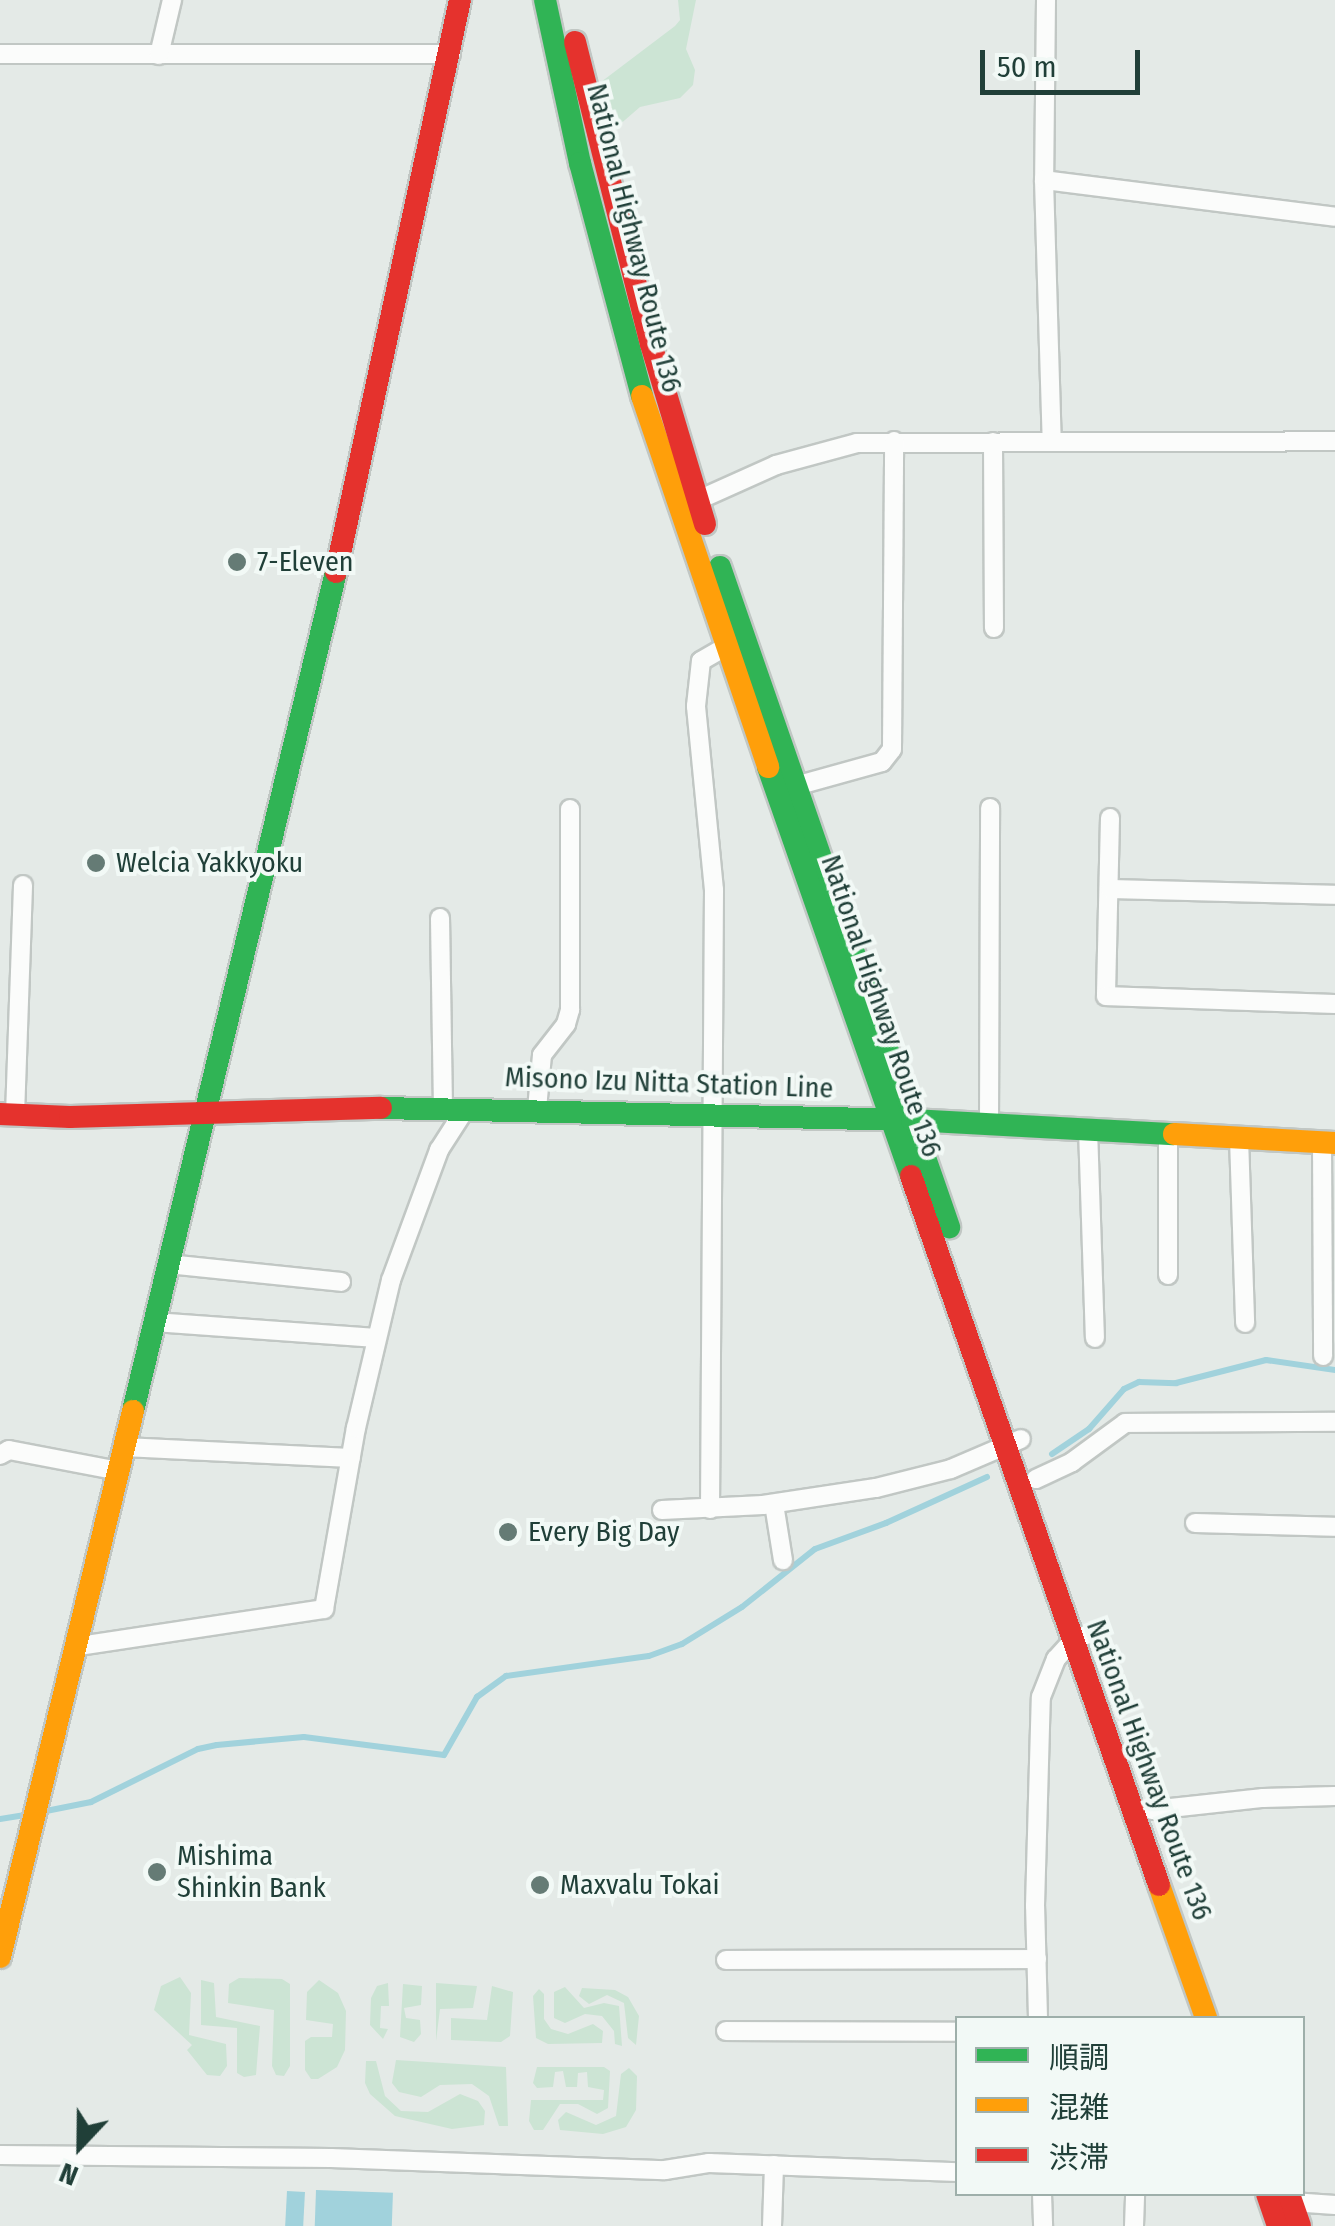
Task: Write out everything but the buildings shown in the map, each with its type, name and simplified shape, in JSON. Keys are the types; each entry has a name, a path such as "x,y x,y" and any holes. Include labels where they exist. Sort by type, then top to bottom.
{"main road":[{"path":"0,1957 79,1646 203,1112 351,509 460,0"},
{"name":"National Highway Route 136","path":"545,0 580,162 633,367 736,642 1082,1637 1205,2016"},
{"name":"National Highway Route 136","path":"566,0 607,179 736,642 799,785 901,1120"},
{"name":"Misono Izu Nitta Station Line","path":"7,1114 537,1109 901,1120 1328,1143"},
{"name":"National Highway Route 136","path":"1012,1442 1036,1479 1082,1637 1152,1810 1226,2016"},
{"path":"1268,2196 1278,2226"},
{"path":"1291,2198 1300,2226"}],"street":[{"path":"159,55 172,0"},
{"path":"1046,0 1044,180 1052,442"},
{"path":"0,54 451,54"},
{"path":"1044,180 1335,217"},
{"path":"696,501 825,450 894,441 1335,441"},
{"path":"799,785 842,776 890,756 894,441"},
{"path":"993,442 994,628"},
{"path":"710,1509 714,890 696,706 700,661 736,642"},
{"path":"989,1124 990,808"},
{"path":"537,1109 542,1055 566,1024 570,1010 570,809"},
{"path":"1110,818 1106,996 1335,1004"},
{"path":"7,1114 23,886"},
{"path":"1110,889 1335,895"},
{"path":"79,1646 324,1609 351,1458 391,1280 454,1108 440,918"},
{"path":"1088,1129 1095,1338"},
{"path":"1168,1134 1168,1275"},
{"path":"1239,1138 1245,1323"},
{"path":"1324,1356 1328,1143"},
{"path":"168,1264 341,1282"},
{"path":"154,1322 376,1338"},
{"path":"1036,1479 1072,1462 1125,1422 1335,1422"},
{"path":"662,1510 774,1504 930,1476 1012,1442"},
{"path":"124,1447 351,1458"},
{"path":"0,1455 8,1450 118,1471"},
{"path":"774,1504 782,1560"},
{"path":"1195,1523 1335,1527"},
{"path":"1038,2016 1041,1698 1047,1673 1082,1637"},
{"path":"1152,1810 1263,1798 1335,1796"},
{"path":"726,1960 1036,1959"},
{"path":"726,2031 955,2032"},
{"path":"0,2155 332,2158 665,2170 709,2163 955,2172"},
{"path":"772,2226 774,2165"},
{"path":"1042,2196 1043,2226"},
{"path":"1134,2226 1135,2196"},
{"path":"1291,2198 1335,2205"}],"green space":[{"path":"678,0 696,0 686,49 695,70 693,85 680,98 640,107 618,126 607,119 601,82 675,26 680,20"},
{"path":"180,1977 191,1993 189,2035 226,2044 227,2066 220,2076 207,2075 187,2050 192,2045 154,2010 161,1986"},
{"path":"239,1978 282,1979 290,1984 290,2066 284,2076 276,2075 272,2066 274,2010 228,2003 229,1984"},
{"path":"201,1980 214,1983 216,2017 260,2026 256,2075 244,2077 237,2073 237,2028 201,2025"},
{"path":"319,1980 338,1993 346,2011 345,2050 337,2067 311,2079 305,2070 305,2041 311,2037 332,2037 333,2024 306,2020 307,1992"},
{"path":"388,1983 389,2006 381,2006 380,2028 388,2029 383,2039 370,2025 371,1998 377,1986"},
{"path":"436,1983 477,1986 473,2008 440,2009 436,2041"},
{"path":"403,1984 422,1986 421,2005 404,2008 406,2018 420,2020 421,2034 414,2042 400,2037"},
{"path":"492,1986 513,1992 510,2036 501,2042 451,2040 451,2018 487,2020"},
{"path":"565,1987 584,2008 604,2003 619,2006 622,2046 615,2044 614,2031 602,2016 585,2014 565,2023 554,2018 554,1992"},
{"path":"582,1988 615,1990 628,1997 639,2016 636,2045 628,2038 624,2003 607,1995 589,2004 579,1996"},
{"path":"539,1989 544,1994 544,2019 551,2029 568,2034 593,2024 603,2031 602,2043 548,2044 536,2038 533,1996"},
{"path":"396,2060 506,2067 508,2126 499,2126 489,2096 472,2084 440,2085 421,2097 399,2092 392,2083"},
{"path":"366,2061 376,2061 385,2096 401,2111 428,2112 460,2094 478,2101 485,2111 484,2125 452,2129 395,2116 370,2094 365,2083"},
{"path":"537,2067 604,2067 610,2071 608,2108 597,2114 578,2104 560,2104 543,2130 534,2130 529,2121 531,2100 603,2100 604,2090 588,2087 587,2072 578,2073 577,2087 566,2087 563,2071 555,2072 553,2087 537,2088 533,2083"},
{"path":"629,2068 637,2076 636,2110 626,2127 603,2134 560,2130 558,2120 566,2112 596,2125 616,2116 621,2074"}],"water":[{"path":"316,2190 393,2193 392,2226 315,2226"},
{"path":"287,2191 305,2192 303,2226 285,2226"}],"waterway":[{"path":"1052,1454 1089,1429 1124,1389 1139,1382 1176,1383 1266,1360 1335,1370"},
{"path":"46,1811 91,1802 198,1749 217,1745 304,1737 444,1755 477,1697 506,1676 649,1656 682,1644 742,1607 815,1549 886,1523 987,1477"},
{"path":"0,1819 33,1814"}],"traffic: fast":[{"path":"545,0 580,163 642,396"},
{"path":"720,567 949,1227"},
{"path":"133,1411 336,572"},
{"path":"768,767 911,1176"},
{"path":"381,1108 912,1120 1174,1134"}],"traffic: slow":[{"path":"642,396 768,767"},
{"path":"1174,1134 1335,1143"},
{"path":"0,1957 133,1411"},
{"path":"1159,1885 1205,2016"}],"traffic: jam":[{"path":"336,572 460,0"},
{"path":"575,42 651,344 705,524"},
{"path":"0,1114 70,1117 381,1108"},
{"path":"911,1176 1159,1885"},
{"path":"1268,2196 1278,2226"},
{"path":"1290,2196 1300,2226"}],"place":[{"name":"7-Eleven","path":"237,562"},
{"name":"Welcia Yakkyoku","path":"96,863"},
{"name":"Every Big Day","path":"508,1532"},
{"name":"Mishima Shinkin Bank","path":"157,1872"},
{"name":"Maxvalu Tokai","path":"540,1885"}]}
